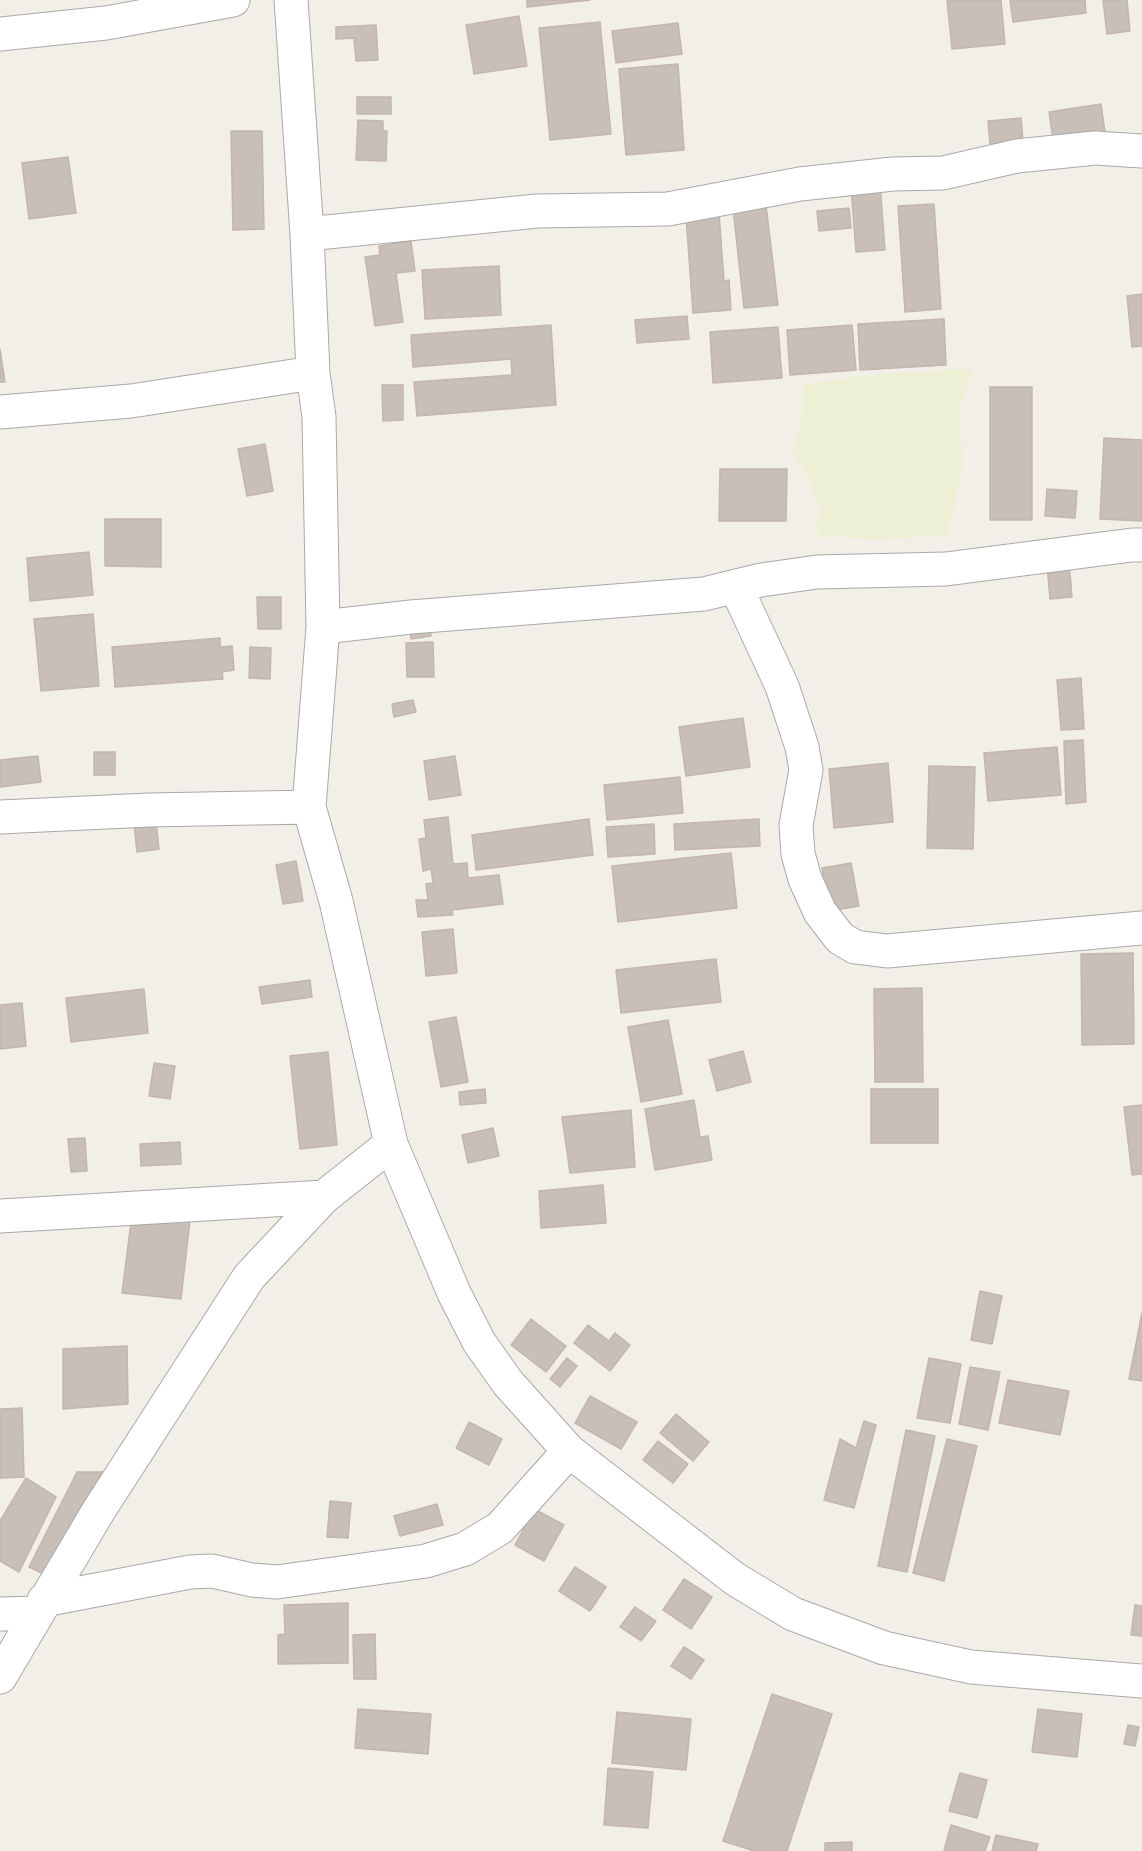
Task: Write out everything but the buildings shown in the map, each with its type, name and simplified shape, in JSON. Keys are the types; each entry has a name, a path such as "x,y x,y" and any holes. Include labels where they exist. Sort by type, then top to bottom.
{"street":[{"path":"0,34 106,24 233,0"},
{"path":"291,0 308,234 313,373 319,417 323,627 309,807 336,901 392,1144 454,1293 479,1342 508,1383 569,1451 735,1579 793,1614 884,1648 971,1667 1142,1681"},
{"path":"308,234 537,211 668,209 800,184 893,174 943,173 1017,156 1095,148 1142,151"},
{"path":"0,412 131,401 313,373"},
{"path":"323,627 423,616 704,594 761,580 817,572 946,569 1132,545 1142,546"},
{"path":"736,586 782,686 802,747 806,770 796,825 798,854 805,879 820,912 840,938 855,946 887,951 1142,928"},
{"path":"0,817 149,810 309,807"},
{"path":"0,1677 99,1510 249,1277 324,1197 392,1144"},
{"path":"0,1216 324,1197"},
{"path":"0,1614 190,1572 212,1571 252,1580 277,1582 426,1561 465,1550 500,1528 569,1451"}],"green space":[{"path":"965,368 972,373 959,411 963,468 949,530 951,535 874,540 827,536 821,539 815,526 821,510 803,468 792,451 801,421 803,384 885,373"}]}
